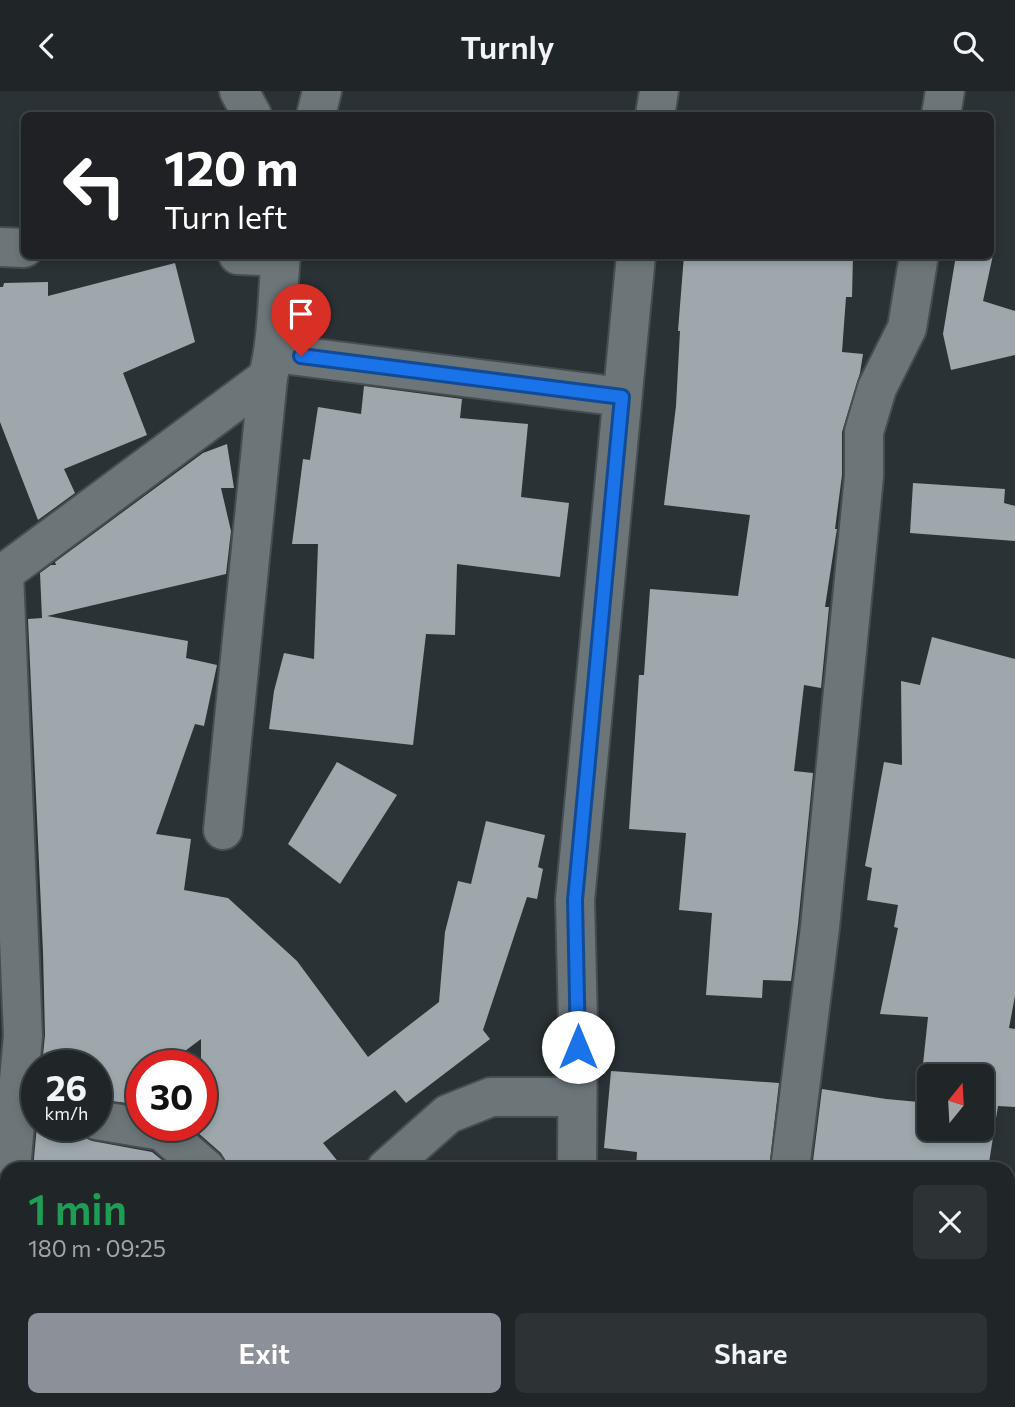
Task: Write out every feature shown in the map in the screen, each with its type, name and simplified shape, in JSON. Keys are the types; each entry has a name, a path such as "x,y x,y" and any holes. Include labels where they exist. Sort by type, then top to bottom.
{"street":[{"path":"239,91 250,112"},
{"path":"317,112 322,91"},
{"path":"656,112 659,91"},
{"path":"942,112 945,91"},
{"path":"0,247 21,248"},
{"path":"223,830 281,259"},
{"path":"577,1162 575,900 636,259"},
{"path":"791,1162 822,899 862,489 864,432 877,388 908,328 918,259"},
{"path":"24,1050 2,574 271,365 622,397"},
{"path":"394,1162 448,1114 491,1097 578,1097"},
{"path":"112,1123 162,1131 198,1162"},
{"path":"13,1162 21,1133"}],"building":[{"path":"684,259 853,259 852,297 846,297 842,352 863,354 842,432 842,475 825,607 829,607 821,688 804,685 794,771 813,773 798,925 791,981 763,980 762,998 706,995 712,913 679,910 686,833 629,829 639,675 644,675 650,589 738,596 750,515 664,505 676,406"},
{"path":"955,259 992,259 983,301 1015,311 1015,355 951,370 943,334"},
{"path":"175,263 195,342 123,373 147,435 64,469 75,493 38,520 0,422 0,287 3,287 4,283 48,282 48,296"},
{"path":"364,386 462,399 460,418 528,424 521,497 569,503 560,577 457,564 455,635 426,634 413,745 269,729 274,691 284,653 314,659 318,544 292,544 303,459 310,460 318,407 361,414"},
{"path":"227,444 234,488 221,488 231,531 226,574 47,616 188,641 186,658 217,665 204,726 195,724 156,834 191,839 184,890 228,898 297,961 368,1057 439,1002 445,932 458,881 471,884 486,821 545,835 538,867 543,869 537,899 527,897 483,1030 490,1039 406,1103 395,1090 323,1143 338,1162 226,1162 221,1153 207,1141 217,1141 217,1050 201,1050 201,1039 186,1050 126,1050 126,1103 112,1101 112,1050 44,1050 43,952 28,619 42,618 40,573 51,565 56,565 55,562 203,453"},
{"path":"913,483 1005,489 1004,503 1015,506 1015,541 910,533"},
{"path":"932,637 1015,659 1015,996 1009,1028 1015,1029 1015,1107 998,1106 994,1131 994,1064 923,1064 928,1017 880,1014 898,928 894,927 898,905 867,900 872,868 865,866 884,762 902,765 901,681 920,685"},
{"path":"337,762 397,795 340,884 288,844"},
{"path":"611,1071 779,1083 770,1162 636,1162 637,1152 604,1148"},
{"path":"822,1089 917,1102 917,1141 992,1141 989,1162 813,1162"},
{"path":"36,1141 92,1141 152,1152 164,1162 34,1162"}],"route":[{"path":"301,356 622,397 575,900 578,1047"}]}
